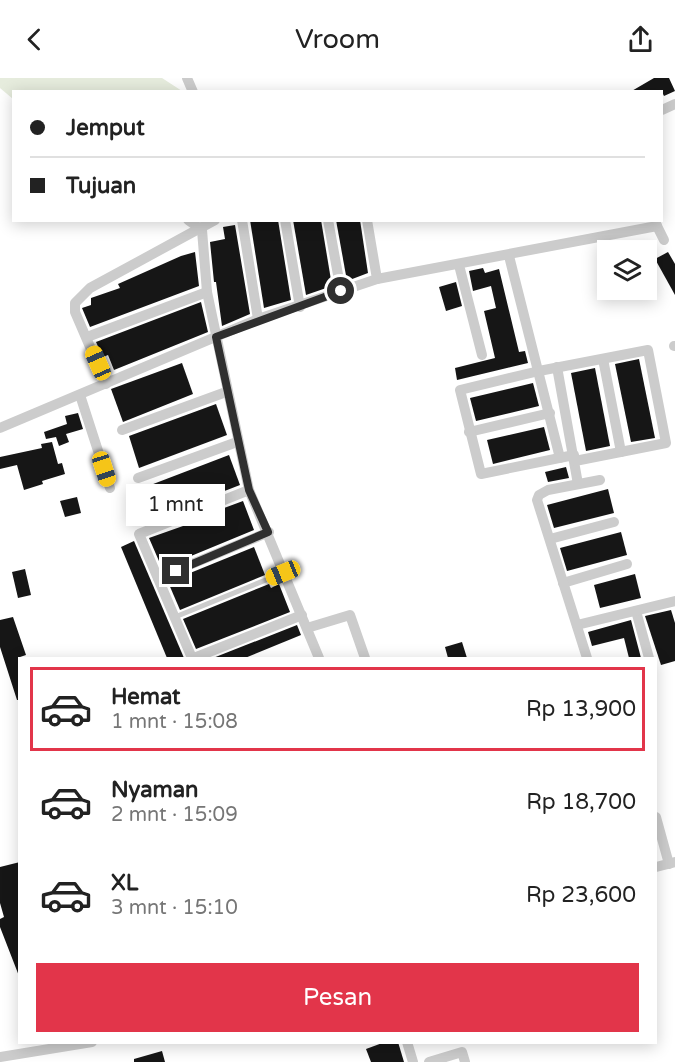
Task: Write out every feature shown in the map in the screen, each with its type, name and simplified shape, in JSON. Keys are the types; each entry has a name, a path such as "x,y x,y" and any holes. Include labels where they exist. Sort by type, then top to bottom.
{"street":[{"path":"191,222 202,230 207,292 226,392 249,490 319,657"},
{"path":"106,384 75,312 75,303 90,288 202,230 212,222"},
{"path":"242,222 258,320"},
{"path":"285,222 300,307"},
{"path":"328,222 341,291"},
{"path":"367,222 377,279"},
{"path":"0,428 258,320 377,279 509,256 656,223 664,240"},
{"path":"509,256 560,458"},
{"path":"459,265 482,355"},
{"path":"87,337 207,292"},
{"path":"648,350 666,443 621,452 560,458 482,475 478,471 460,390 539,371 648,350"},
{"path":"603,359 621,452"},
{"path":"557,367 578,484"},
{"path":"122,430 226,392"},
{"path":"80,395 110,488"},
{"path":"469,432 550,413"},
{"path":"138,478 237,442"},
{"path":"587,657 537,500 539,495 548,490 600,480"},
{"path":"193,657 139,534 249,490"},
{"path":"550,539 614,522"},
{"path":"158,578 268,532"},
{"path":"563,583 627,564"},
{"path":"577,626 675,601"},
{"path":"636,611 649,657"},
{"path":"196,657 302,615"},
{"path":"307,628 350,615 365,657"},
{"path":"657,820 672,863 657,867"},
{"path":"0,1057 80,1044"},
{"path":"408,1044 413,1062"},
{"path":"429,1062 462,1052 465,1062"}],"lane":[{"path":"175,617 283,573"}],"green space":[{"path":"0,78 162,78 180,90 12,90 12,98 0,88"}],"building":[{"path":"654,78 669,78 675,91 664,96 663,90 633,90"},
{"path":"250,222 278,222 291,300 264,308"},
{"path":"293,222 321,222 332,286 306,295"},
{"path":"336,222 360,222 368,273 347,281"},
{"path":"235,225 250,314 222,326 210,242 225,239 223,227"},
{"path":"195,252 199,286 90,327 82,308 91,305 91,298 120,288 118,284"},
{"path":"668,252 675,264 675,295 657,263 657,258"},
{"path":"483,268 485,273 499,269 519,352 525,351 528,363 457,380 455,368 495,358 484,311 496,308 491,286 473,291 469,271"},
{"path":"456,282 462,306 446,311 439,287"},
{"path":"201,302 208,332 114,370 108,355 103,357 96,342"},
{"path":"639,359 655,438 631,442 615,364"},
{"path":"182,363 193,394 123,422 111,389"},
{"path":"595,368 610,446 586,451 571,373"},
{"path":"533,383 539,406 476,421 470,398"},
{"path":"216,404 227,435 139,468 129,436"},
{"path":"78,413 83,429 66,434 69,442 59,446 56,437 46,439 44,432 67,424 65,416"},
{"path":"544,427 550,450 493,464 487,440"},
{"path":"52,442 58,464 62,463 65,474 42,481 43,484 24,490 17,465 0,469 0,457 42,448 41,444"},
{"path":"229,455 240,485 160,516 148,486"},
{"path":"566,467 569,478 548,482 545,472"},
{"path":"608,489 614,513 554,528 547,505"},
{"path":"77,497 81,513 65,517 60,501"},
{"path":"243,501 254,530 162,568 149,538 217,514 216,511"},
{"path":"621,532 627,555 567,571 560,548"},
{"path":"134,541 184,657 167,657 121,547"},
{"path":"254,547 265,575 180,610 168,582"},
{"path":"25,569 31,595 18,598 12,572"},
{"path":"635,574 641,598 600,608 594,585"},
{"path":"269,584 271,588 279,584 290,612 196,649 183,619"},
{"path":"671,610 675,623 675,661 661,665 645,616"},
{"path":"13,617 26,655 18,657 18,700 0,647 0,620"},
{"path":"631,620 641,657 629,657 624,638 592,646 588,632"},
{"path":"297,625 301,635 247,657 216,657"},
{"path":"462,642 467,657 448,657 445,647"},
{"path":"18,862 18,973 0,927 0,919 4,917 0,903 0,867"},
{"path":"380,1044 399,1044 404,1062 371,1062 366,1049"},
{"path":"162,1051 165,1062 134,1062 134,1059"}],"route":[{"path":"176,571 268,532 249,490 226,392 216,337 341,291"}]}
